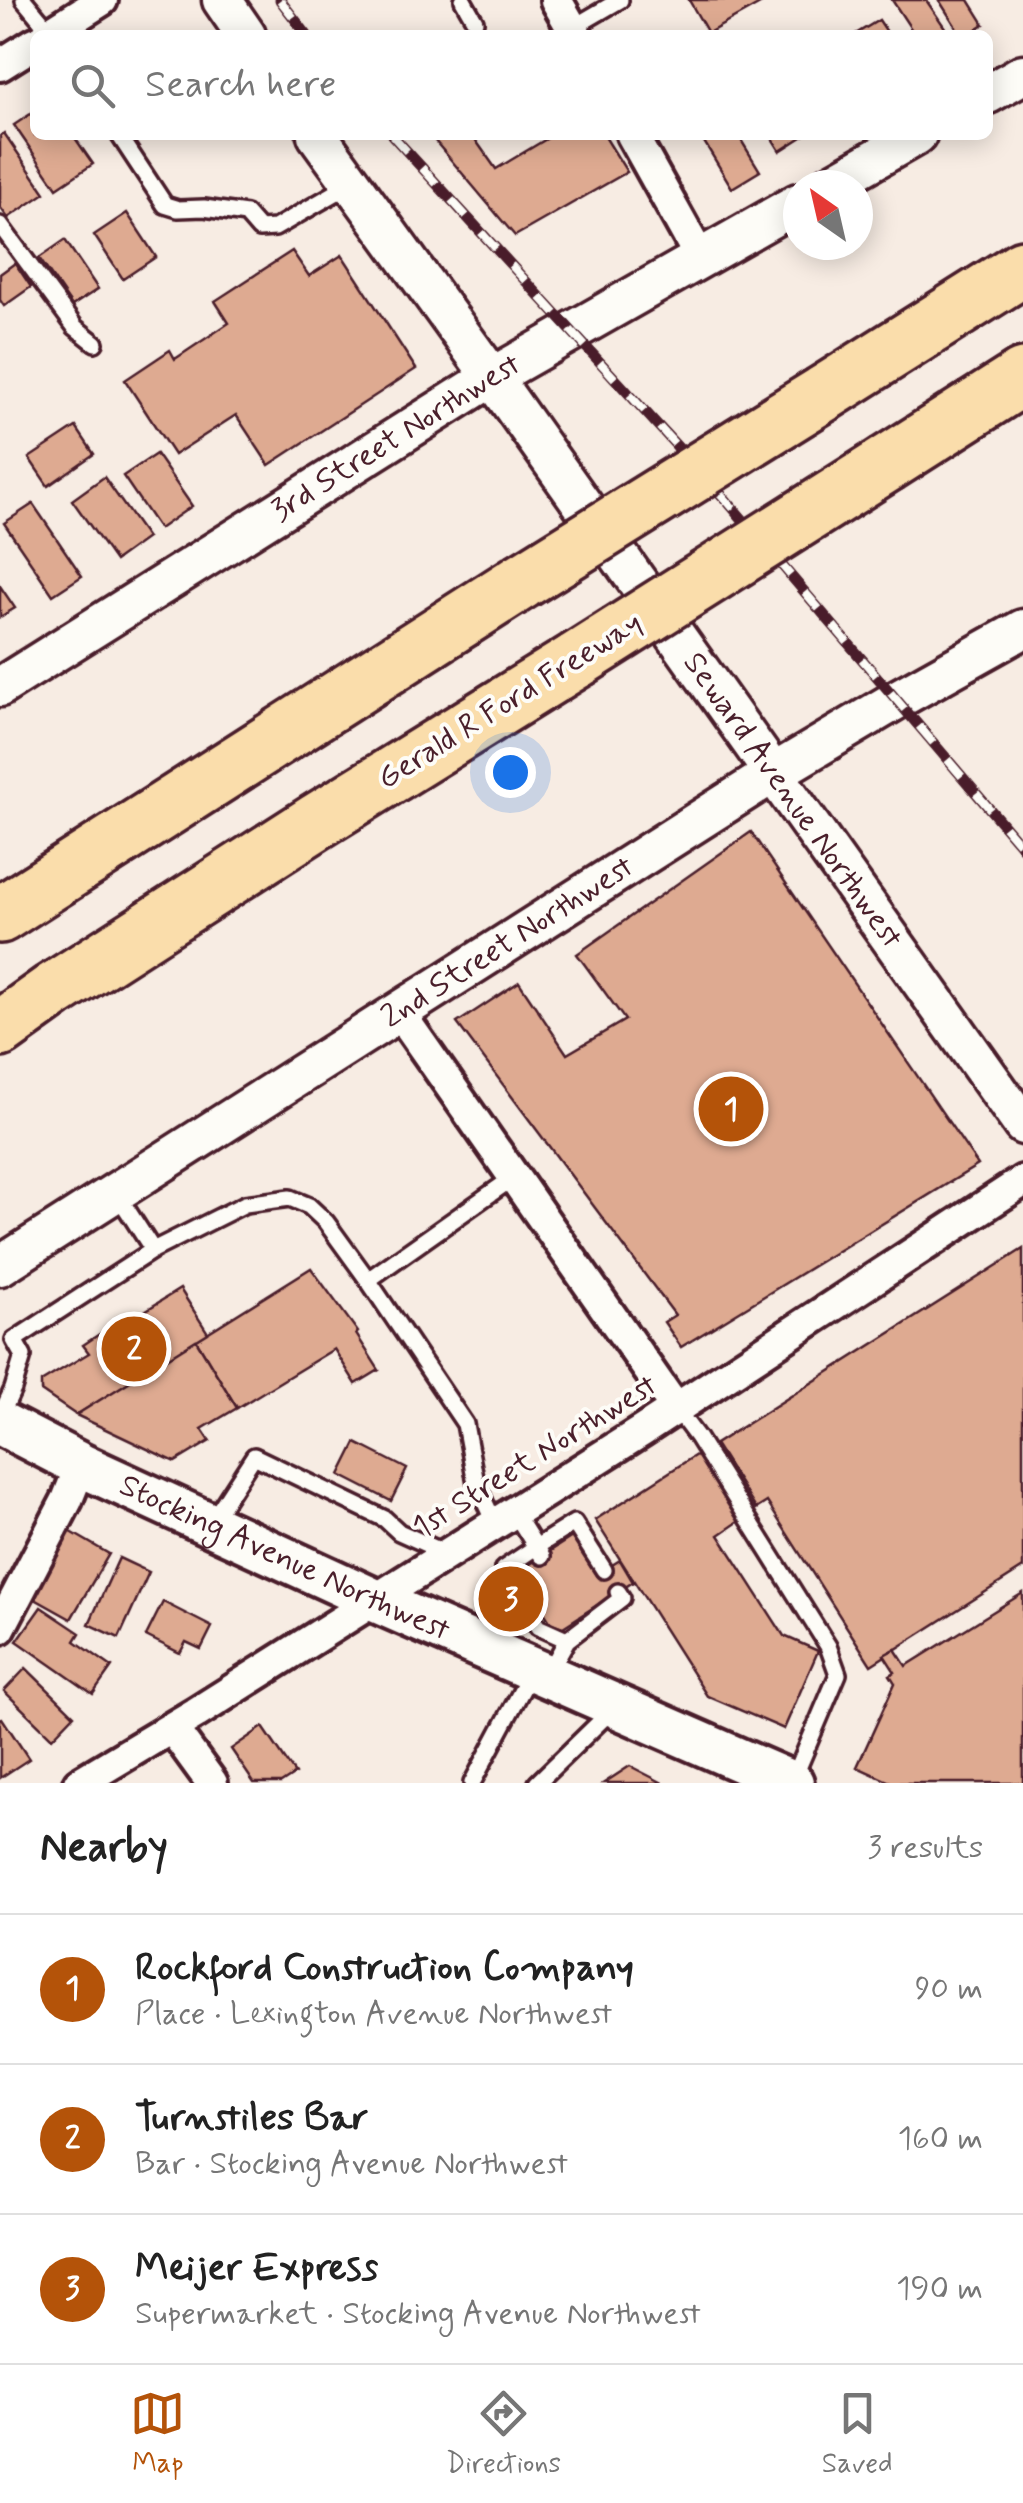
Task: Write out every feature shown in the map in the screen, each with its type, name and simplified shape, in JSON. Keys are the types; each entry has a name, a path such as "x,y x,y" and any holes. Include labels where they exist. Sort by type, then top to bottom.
{"highway":[{"path":"0,915 522,581 1023,268"},
{"name":"Gerald R Ford Freeway","path":"0,1029 316,822 1023,377"}],"main road":[{"name":"Stocking Avenue Northwest","path":"0,1420 81,1465 374,1600 549,1662 616,1706 792,1783"}],"street":[{"path":"55,30 102,0"},
{"path":"222,0 243,30"},
{"path":"556,0 573,30"},
{"path":"0,65 30,46"},
{"path":"993,91 1023,74"},
{"name":"Seward Avenue Northwest","path":"320,140 1023,1125"},
{"path":"635,140 701,259"},
{"path":"856,170 908,140"},
{"name":"3rd Street Northwest","path":"0,687 492,377 783,212"},
{"name":"2nd Street Northwest","path":"0,1266 772,774 1023,629"},
{"path":"398,1010 676,1409"},
{"name":"1st Street Northwest","path":"79,1783 676,1409 1023,1181"},
{"path":"0,1628 68,1500 81,1465"},
{"path":"172,1728 212,1783"}],"lane":[{"path":"24,0 42,30"},
{"path":"463,0 475,21"},
{"path":"577,30 620,0"},
{"path":"122,140 165,205 246,214 259,229 275,228 351,184"},
{"path":"0,225 75,326 96,343"},
{"path":"368,1280 514,1177"},
{"path":"116,1192 153,1250"},
{"path":"0,1420 23,1356 14,1340 153,1250 245,1204 290,1198 309,1206 326,1222 368,1280 466,1424 476,1482 504,1518 539,1551"},
{"path":"676,1409 828,1646 838,1674 792,1783"},
{"path":"210,1525 254,1456 384,1518 399,1532 448,1554"},
{"path":"549,1662 538,1627 503,1569 539,1551 574,1522 604,1570"},
{"path":"472,1783 549,1662 584,1620 622,1598 618,1592"},
{"path":"537,1783 616,1706"}],"building":[{"path":"689,0 767,0 713,30 706,30"},
{"path":"892,0 926,0 947,30 912,30"},
{"path":"939,0 969,0 984,24 975,30 958,30"},
{"path":"879,20 886,30 862,30"},
{"path":"30,114 30,140 76,140 93,164 57,188 14,125"},
{"path":"4,133 45,193 8,218 0,207 0,136"},
{"path":"434,140 476,140 496,169 545,140 607,140 627,172 515,236"},
{"path":"703,140 741,140 760,171 732,188"},
{"path":"773,140 797,140 780,151"},
{"path":"127,213 156,257 123,279 94,235"},
{"path":"65,240 98,289 72,306 39,258"},
{"path":"292,251 309,276 342,255 416,369 269,465 236,415 174,455 125,380 170,350 175,359 229,323 215,301"},
{"path":"15,263 31,287 4,306 0,300 0,274"},
{"path":"76,427 94,454 48,486 29,458"},
{"path":"156,454 192,506 159,529 123,476"},
{"path":"104,477 147,538 115,561 72,500"},
{"path":"33,504 82,576 53,595 4,523"},
{"path":"0,586 15,608 0,617"},
{"path":"751,832 978,1165 681,1347 664,1322 675,1315 457,1023 519,982 567,1054 625,1020 577,954"},
{"path":"1023,1249 1023,1568 871,1665 767,1502 756,1509 715,1444"},
{"path":"311,1268 358,1332 379,1370 356,1384 334,1349 237,1408 196,1340"},
{"path":"180,1289 208,1333 76,1415 41,1391 41,1382 89,1353 83,1345 101,1333 107,1342 119,1334 116,1329"},
{"path":"196,1340 237,1408 202,1429 210,1441 175,1462 76,1415"},
{"path":"356,1443 407,1469 391,1501 340,1475"},
{"path":"699,1453 741,1520 719,1535 784,1636 818,1651 784,1729 707,1696 595,1520"},
{"path":"66,1529 109,1554 71,1619 28,1595"},
{"path":"572,1537 596,1575 620,1560 633,1582 563,1627 551,1623 518,1572"},
{"path":"119,1558 149,1572 119,1638 89,1624"},
{"path":"1023,1593 1023,1783 892,1783 857,1767 895,1683 890,1675 895,1672 884,1655 895,1649 906,1666"},
{"path":"163,1602 212,1627 201,1649 186,1642 180,1653 146,1636"},
{"path":"41,1607 80,1633 75,1641 112,1667 93,1694 17,1641"},
{"path":"26,1668 74,1715 52,1738 4,1691"},
{"path":"0,1719 29,1759 0,1778"},
{"path":"263,1727 295,1774 281,1783 254,1783 231,1749"},
{"path":"630,1766 663,1783 604,1783"}],"railway":[{"path":"280,0 303,30"},
{"path":"397,140 727,501 1023,848"}],"place":[{"name":"Rockford Construction Company","path":"731,1109"},
{"name":"Turnstiles Bar","path":"134,1349"},
{"name":"Meijer Express","path":"511,1599"}]}
